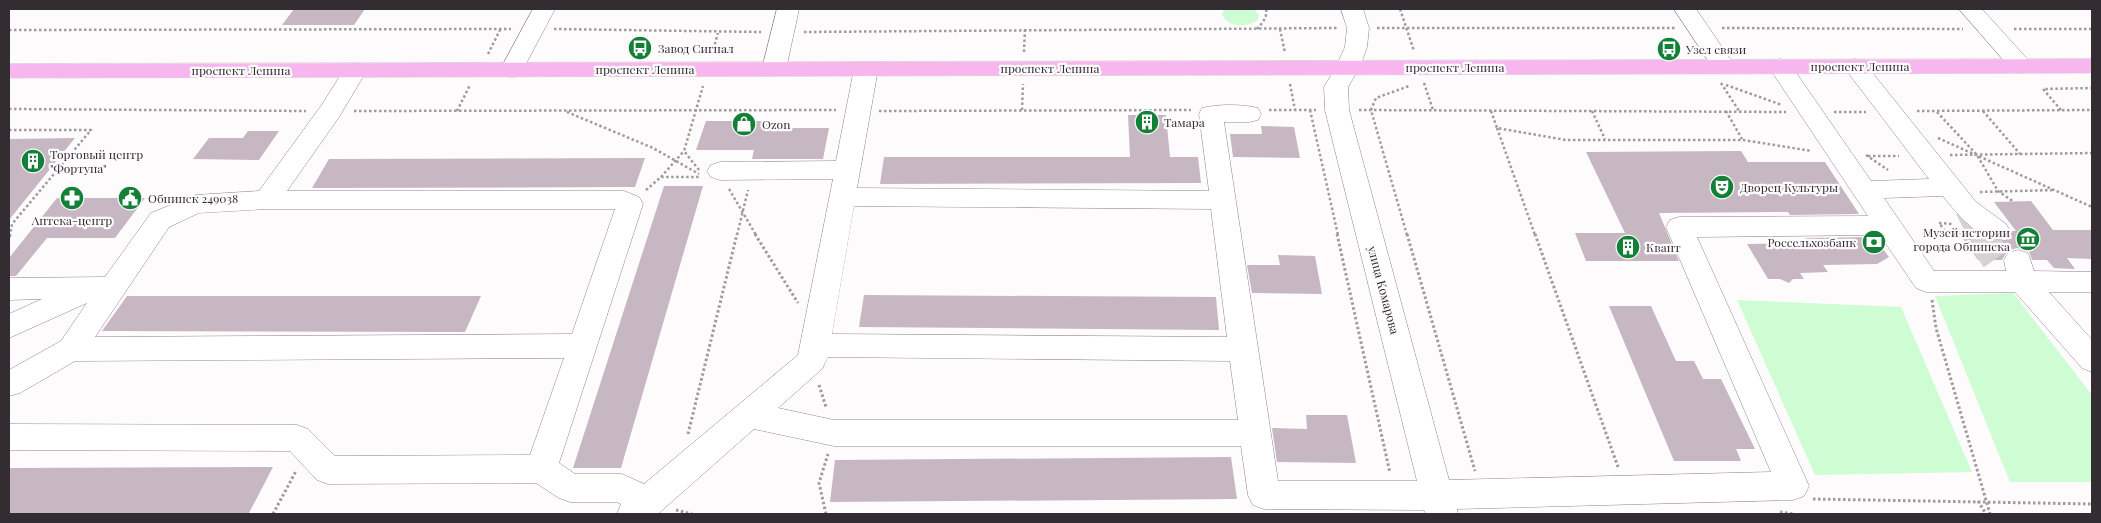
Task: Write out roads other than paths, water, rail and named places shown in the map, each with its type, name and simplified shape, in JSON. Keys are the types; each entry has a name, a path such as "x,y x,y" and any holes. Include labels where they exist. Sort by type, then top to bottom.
{"main road":[{"name":"проспект Ленина","path":"9,71 2021,66 2092,84"}],"street":[{"path":"512,70 544,9"},
{"path":"774,69 788,9"},
{"name":"улица Комарова","path":"1352,9 1358,28 1356,47 1348,67 1323,110 1440,504"},
{"path":"1686,9 1723,66"},
{"path":"1970,9 2021,66"},
{"path":"1780,66 1926,281 2020,270 2092,282"},
{"path":"1855,66 1893,112 1930,145 1951,188 1967,209 1997,231"},
{"path":"9,437 297,438 328,470 541,469 570,488 622,488 640,508 812,361 866,69"},
{"path":"268,200 330,111 355,70"},
{"path":"1257,112 1211,114 1264,495 1395,496 1440,504 1482,494 1793,486 1678,228 1888,225"},
{"path":"713,174 753,171 848,170"},
{"path":"1864,190 1951,188"},
{"path":"842,198 1223,200"},
{"path":"71,349 103,288 160,220 196,204 268,200 624,200 630,204 541,469"},
{"path":"2020,270 2092,360"},
{"path":"9,289 103,288"},
{"path":"9,327 103,288"},
{"path":"816,339 1244,350"},
{"path":"9,384 71,349 582,346"},
{"path":"748,415 834,433 1256,433"}],"tunnel":[{"path":"1967,209 1980,235"},
{"path":"1979,234 1997,260 2022,281"}],"place":[{"name":"Завод Сигнал","path":"640,48"},
{"name":"Узел связи","path":"1669,49"},
{"name":"Тамара","path":"1147,122"},
{"name":"Ozon","path":"744,124"},
{"name":"Торговый центр \"Фортуна\"","path":"33,161"},
{"name":"Дворец Культуры","path":"1722,187"},
{"name":"Аптека-центр","path":"72,198"},
{"name":"Обнинск 249038","path":"130,198"},
{"name":"Музей истории города Обнинска","path":"2028,239"},
{"name":"Россельхозбанк","path":"1874,242"},
{"name":"Квант","path":"1628,247"}]}
